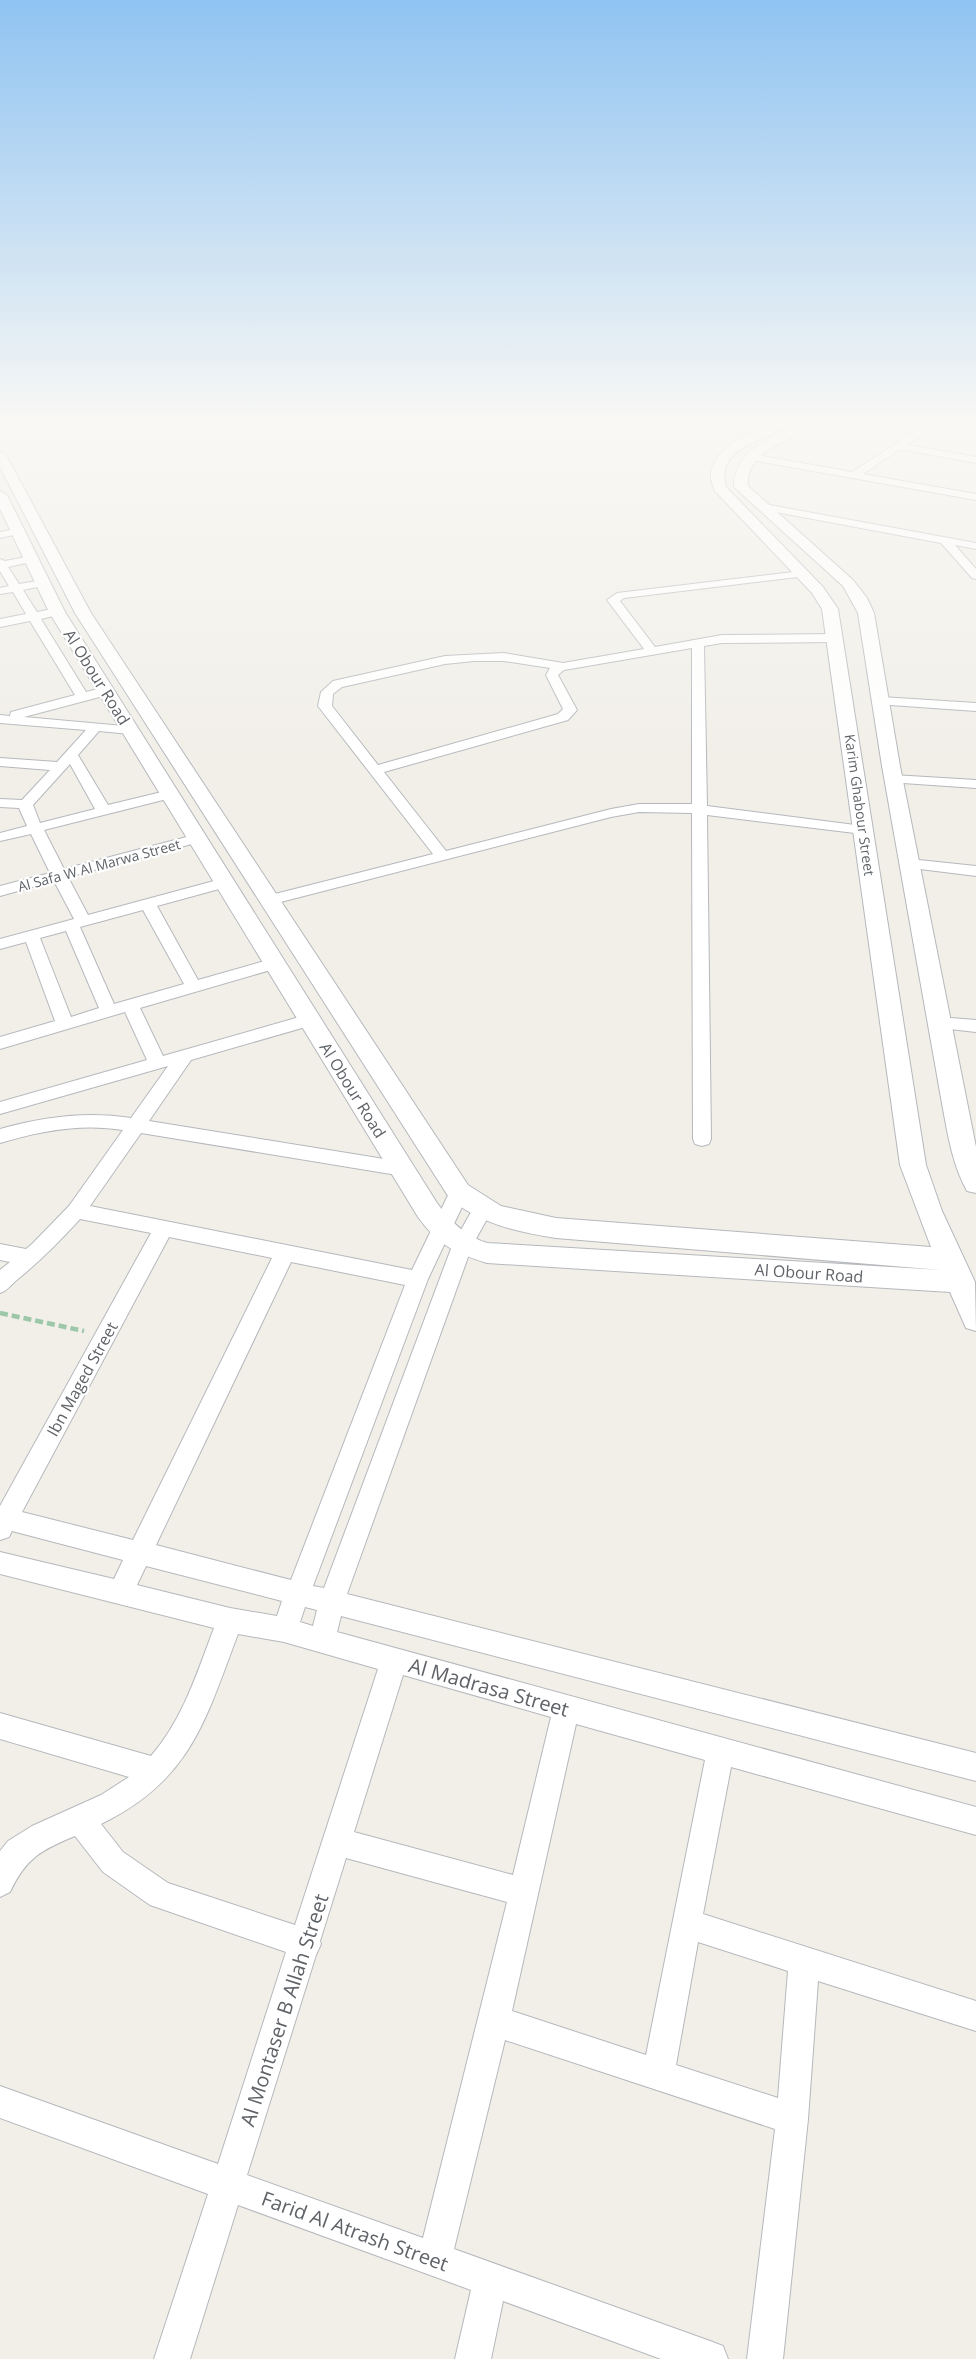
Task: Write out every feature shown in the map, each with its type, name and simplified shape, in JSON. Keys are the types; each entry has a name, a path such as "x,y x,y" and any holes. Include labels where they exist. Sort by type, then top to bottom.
{"street":[{"name":"Al Obour Road","path":"39,532 67,586 130,686 459,1192 482,1209 528,1224 955,1271"},
{"name":"Karim Ghabour Street","path":"762,532 826,602 836,638 913,1165 976,1320"},
{"path":"792,532 854,590 866,613 893,779 939,1023 962,1142 976,1184"},
{"path":"901,532 976,546"},
{"name":"Al Obour Road","path":"9,533 31,559 57,612 105,691 441,1229 462,1246 487,1253 955,1271"},
{"path":"944,540 976,576"},
{"path":"780,551 799,554 811,549"},
{"path":"31,559 0,564 82,698"},
{"path":"652,651 613,600 614,598 621,595 802,574 813,569 835,571"},
{"path":"0,591 43,583"},
{"path":"0,623 57,612"},
{"path":"375,770 563,717 570,710 552,675 557,669 698,642 738,638 836,638"},
{"path":"698,642 702,1139"},
{"path":"442,856 325,706 327,692 338,684 446,660 474,657 504,657 566,667"},
{"path":"1,719 130,686"},
{"path":"881,701 976,706"},
{"path":"1,719 130,730 155,724"},
{"path":"26,804 95,728"},
{"path":"70,754 104,811"},
{"path":"0,762 59,766"},
{"path":"893,779 976,784"},
{"path":"0,837 170,794"},
{"path":"0,803 26,804"},
{"path":"26,804 35,828 60,875 109,1011"},
{"path":"269,900 625,810 658,807 698,808 863,830"},
{"name":"Al Safa W Al Marwa Street","path":"0,891 198,838"},
{"path":"909,864 976,871"},
{"path":"0,944 225,883"},
{"path":"148,904 194,987"},
{"path":"31,935 65,1024"},
{"path":"0,1043 275,963"},
{"path":"130,1005 158,1062"},
{"path":"0,1108 310,1020"},
{"path":"939,1023 976,1026"},
{"path":"0,1285 76,1211 185,1055"},
{"path":"0,1136 46,1124 73,1120 110,1121 403,1169"},
{"path":"284,1630 418,1279 459,1192"},
{"path":"322,1641 332,1602 462,1246 482,1209"},
{"path":"76,1211 418,1279"},
{"name":"Ibn Maged Street","path":"2,1522 164,1228"},
{"path":"0,1251 29,1258"},
{"path":"121,1591 285,1252"},
{"path":"2,1522 140,1553 976,1767"},
{"name":"Al Madrasa Street","path":"0,1563 121,1591 230,1620 284,1630 976,1821"},
{"path":"0,1882 9,1861 21,1848 46,1834 121,1800 156,1771 176,1746 191,1719 230,1620"},
{"name":"Al Montaser B Allah Street","path":"172,2359 306,1944 394,1661"},
{"path":"435,2259 494,2021 566,1709"},
{"path":"0,1726 156,1771"},
{"path":"658,2074 720,1751"},
{"path":"80,1820 113,1862 160,1895 306,1944"},
{"path":"338,1842 524,1892"},
{"path":"687,1924 976,2016"},
{"path":"765,2359 792,2119 804,1962"},
{"path":"494,2021 792,2119"},
{"name":"Farid Al Atrash Street","path":"2,2107 228,2185 710,2359"},
{"path":"473,2359 491,2279"}],"path":[{"path":"0,1314 105,1336"}]}
